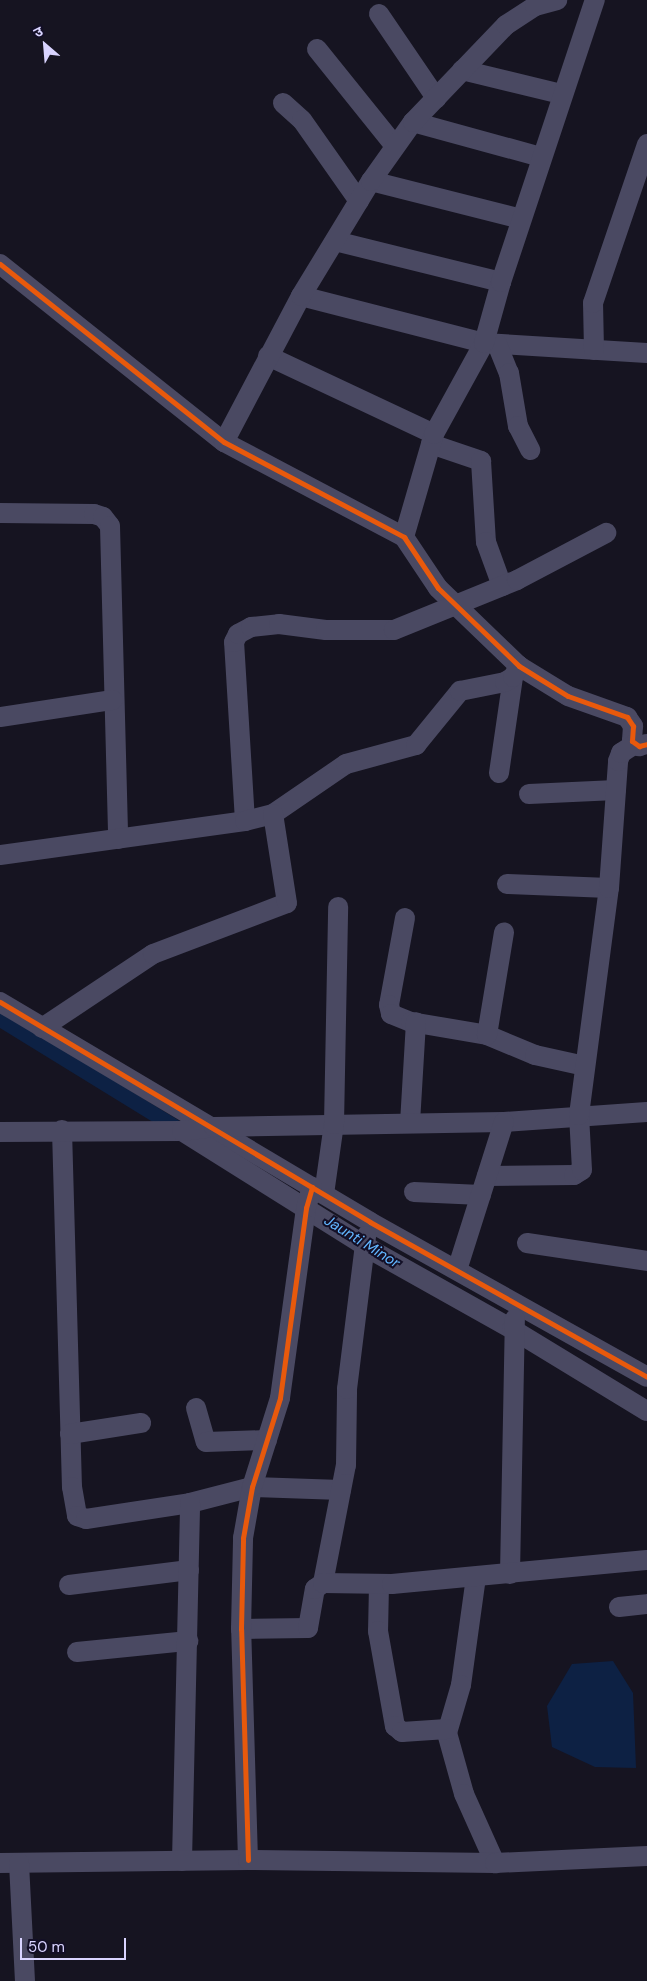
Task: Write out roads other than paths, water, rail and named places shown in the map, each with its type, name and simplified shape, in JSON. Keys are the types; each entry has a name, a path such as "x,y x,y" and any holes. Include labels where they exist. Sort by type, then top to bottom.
{"street":[{"path":"224,442 301,296 371,181 413,122 462,70 518,16 557,0"},
{"path":"404,537 433,439 491,344 501,282 561,94 595,0"},
{"path":"379,14 436,98"},
{"path":"317,49 395,146"},
{"path":"462,70 561,94"},
{"path":"283,103 302,120 359,201"},
{"path":"413,122 541,157"},
{"path":"594,350 593,303 647,144"},
{"path":"371,181 521,219"},
{"path":"335,241 501,282"},
{"path":"0,264 224,442 404,537 438,588 516,672 568,696 628,717 633,726 631,737 641,744"},
{"path":"301,296 491,344 647,353"},
{"path":"491,344 509,373 518,426 530,450"},
{"path":"268,356 481,461 486,542 502,586"},
{"path":"0,513 94,514 103,517 110,526 118,839"},
{"path":"245,821 234,642 238,634 250,627 279,624 326,630 382,632 456,607 502,586 606,533"},
{"path":"499,773 516,672"},
{"path":"0,855 245,821 273,814 346,764 420,742 460,691 506,682 516,672"},
{"path":"0,716 113,700"},
{"path":"487,1176 578,1174 582,1170 578,1115 609,888 620,753 641,744"},
{"path":"529,794 616,790"},
{"path":"42,1028 153,954 287,904 273,814"},
{"path":"507,884 609,888"},
{"path":"248,1860 241,1629 243,1538 252,1487 280,1398 312,1197 334,1124 338,907"},
{"path":"405,918 389,1010 396,1018 487,1035 536,1055 585,1066"},
{"path":"487,1035 504,932"},
{"path":"0,1002 196,1129 312,1197 367,1233 515,1318 647,1377"},
{"path":"410,1123 416,1022"},
{"path":"0,1132 504,1122 578,1115 647,1112"},
{"path":"456,1270 504,1122"},
{"path":"196,1129 312,1197"},
{"path":"62,1130 72,1487 79,1518 190,1503 252,1487 341,1490"},
{"path":"414,1192 480,1195"},
{"path":"367,1233 456,1270 515,1318 647,1411"},
{"path":"323,1583 346,1465 347,1389 367,1233"},
{"path":"527,1243 647,1260"},
{"path":"510,1574 515,1318"},
{"path":"196,1408 206,1442 267,1440"},
{"path":"70,1434 141,1423"},
{"path":"182,1861 190,1503"},
{"path":"241,1629 308,1628 315,1589 323,1583 379,1585 647,1560"},
{"path":"69,1585 189,1570"},
{"path":"476,1577 463,1676 447,1729 449,1745 464,1794 495,1863"},
{"path":"379,1585 378,1631 395,1726 402,1732 447,1729"},
{"path":"619,1607 647,1604"},
{"path":"77,1652 188,1642"},
{"path":"25,1981 9,1863 248,1860 495,1863 647,1856"}],"water":[{"path":"613,1661 633,1693 636,1768 595,1767 552,1747 547,1706 572,1664"}],"waterway":[{"name":"Jaunti Minor","path":"0,1019 182,1131"}]}
